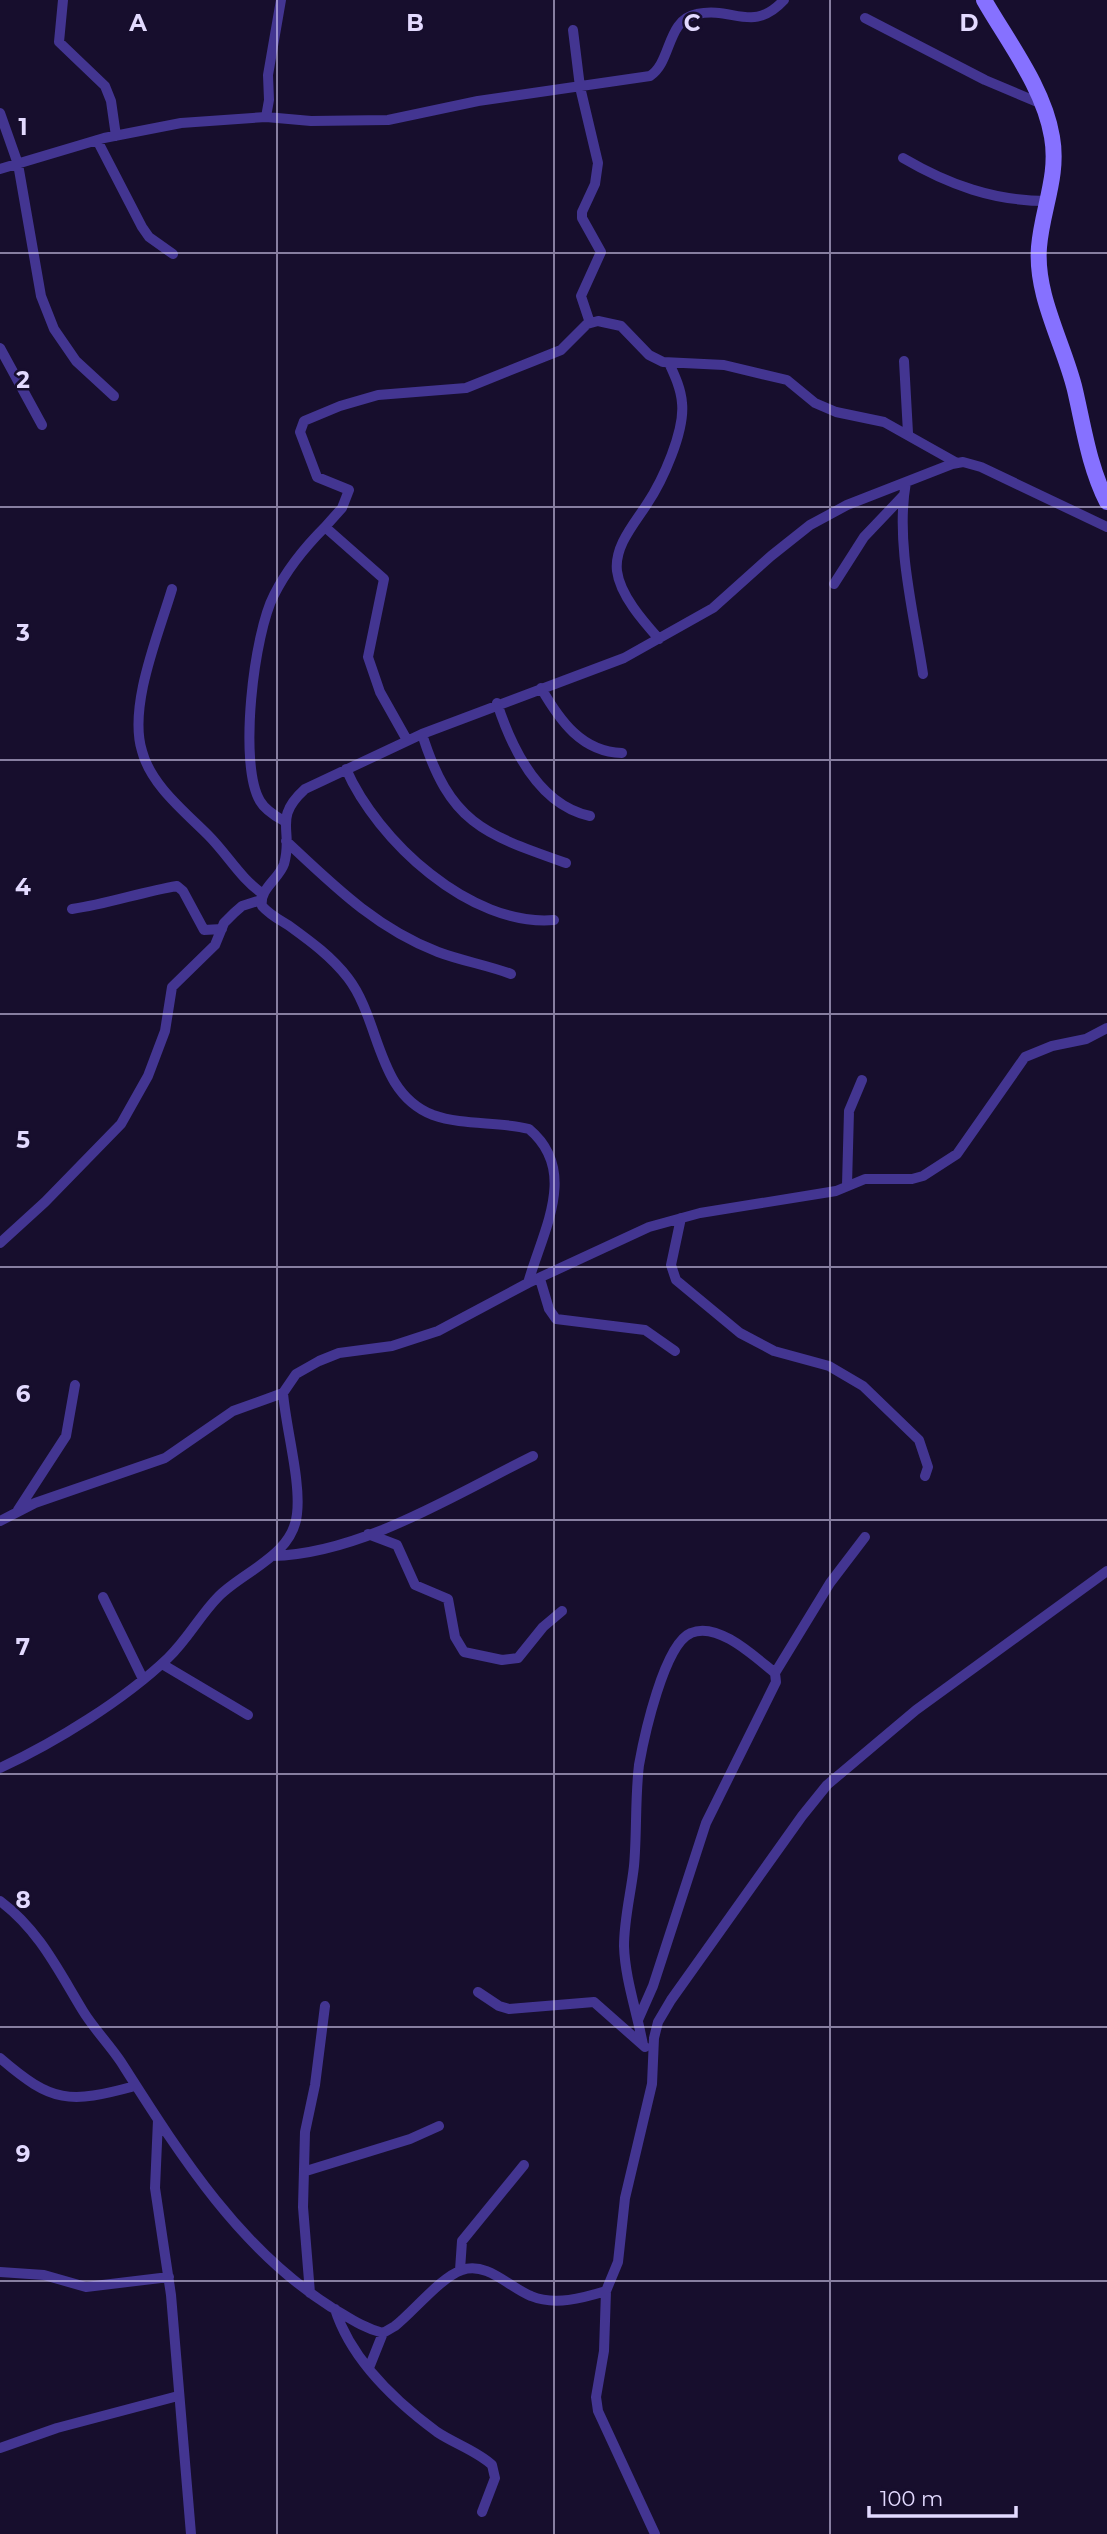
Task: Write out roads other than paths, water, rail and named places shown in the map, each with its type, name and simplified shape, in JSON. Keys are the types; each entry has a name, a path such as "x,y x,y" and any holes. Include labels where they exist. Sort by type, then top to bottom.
{"street":[{"path":"64,0 59,42 105,86 111,101 116,136"},
{"path":"266,117 270,100 268,75 281,0"},
{"path":"0,169 97,140 181,123 266,117 324,122 388,120 478,101 650,76 663,64 675,30 684,20 696,13 751,19 763,17 784,0"},
{"path":"984,0 1041,104 1052,135 1054,178 1039,248 1041,278 1075,392 1095,477 1107,502"},
{"path":"865,18 985,80 1041,104"},
{"path":"573,30 580,87 598,163 595,184 582,212 584,224 601,252 581,296 590,323"},
{"path":"0,113 18,164 41,296 54,329 76,361 114,396"},
{"path":"97,140 142,227 149,237 173,254"},
{"path":"903,158 953,184 990,197 1047,201"},
{"path":"284,821 260,801 254,785 250,752 254,665 273,597 293,562 342,508 349,489 317,477 300,432 302,422 340,406 378,395 466,388 561,349 590,323 618,324 649,355 668,363 724,365 787,380 826,408 884,422 908,433 957,463"},
{"path":"0,348 42,425"},
{"path":"904,361 908,433"},
{"path":"659,639 639,616 617,572 621,547 658,486 680,426 682,404 678,382 668,363"},
{"path":"0,1243 45,1202 121,1124 135,1101 158,1050 165,1031 172,987 215,945 222,929 242,906 262,897 283,867 286,842 284,821 293,800 305,789 407,740 498,703 624,658 713,608 810,525 847,505 957,463 972,464 991,471 1107,527"},
{"path":"906,482 903,496 903,539 923,674"},
{"path":"834,584 864,537 903,496"},
{"path":"325,527 384,579 368,657 380,692 407,740"},
{"path":"172,589 150,664 140,713 142,753 158,783 262,897 270,914 316,946 338,965 355,987 366,1007 385,1064 402,1093 413,1105 435,1115 518,1126 529,1129 541,1139 551,1154 556,1185 528,1283"},
{"path":"541,688 551,706 579,738 598,750 622,753"},
{"path":"498,703 507,734 545,791 576,813 590,816"},
{"path":"422,734 444,790 461,812 504,840 566,863"},
{"path":"346,769 368,810 395,841 441,883 490,908 514,916 554,920"},
{"path":"286,842 341,895 383,925 440,953 511,974"},
{"path":"72,909 110,903 124,897 177,886 183,891 204,929 222,929"},
{"path":"0,1521 72,1489 164,1458 233,1411 283,1393 296,1374 319,1361 339,1353 392,1346 438,1331 528,1283 649,1227 681,1218 836,1191 865,1179 912,1179 935,1171 957,1154 973,1134 1025,1057 1052,1046 1086,1039 1107,1028"},
{"path":"847,1185 849,1111 862,1080"},
{"path":"681,1218 671,1265 676,1280 740,1333 774,1351 829,1366 863,1386 919,1440 928,1467 925,1475"},
{"path":"540,1279 549,1309 556,1319 645,1330 675,1351"},
{"path":"16,1512 66,1436 75,1385"},
{"path":"0,1768 75,1725 162,1664 191,1633 218,1596 272,1556 286,1541 298,1514 283,1393"},
{"path":"272,1556 315,1552 368,1534 431,1507 533,1456"},
{"path":"368,1534 397,1545 415,1586 448,1599 455,1637 464,1652 502,1660 518,1658 543,1627 562,1611"},
{"path":"638,2020 653,1986 696,1848 776,1682 775,1673 830,1583 864,1537"},
{"path":"655,2534 598,2411 596,2397 604,2351 606,2291 618,2262 629,2177 652,2084 658,2022 802,1816 827,1785 916,1710 1107,1571"},
{"path":"103,1597 126,1650 144,1678"},
{"path":"643,2045 626,1968 625,1922 637,1833 639,1767 651,1714 668,1664 685,1637 692,1633 708,1631 737,1645 775,1673"},
{"path":"162,1664 248,1715"},
{"path":"0,1901 21,1917 36,1936 158,2120 233,2223 283,2272 310,2293 361,2326 383,2333"},
{"path":"478,1992 499,2006 509,2009 594,2002 654,2052"},
{"path":"310,2293 303,2207 305,2132 315,2085 325,2006"},
{"path":"0,2058 40,2089 69,2098 89,2098 135,2086"},
{"path":"158,2120 155,2188 169,2277 191,2534"},
{"path":"306,2171 410,2139 439,2126"},
{"path":"460,2270 462,2241 505,2192 524,2165"},
{"path":"369,2368 383,2333 403,2320 460,2270 477,2269 498,2276 532,2296 550,2300 582,2299 606,2291"},
{"path":"0,2272 44,2275 86,2287 169,2277"},
{"path":"335,2309 346,2338 369,2368 437,2431 492,2465 495,2477 482,2512"},
{"path":"0,2448 57,2428 178,2396"}]}
